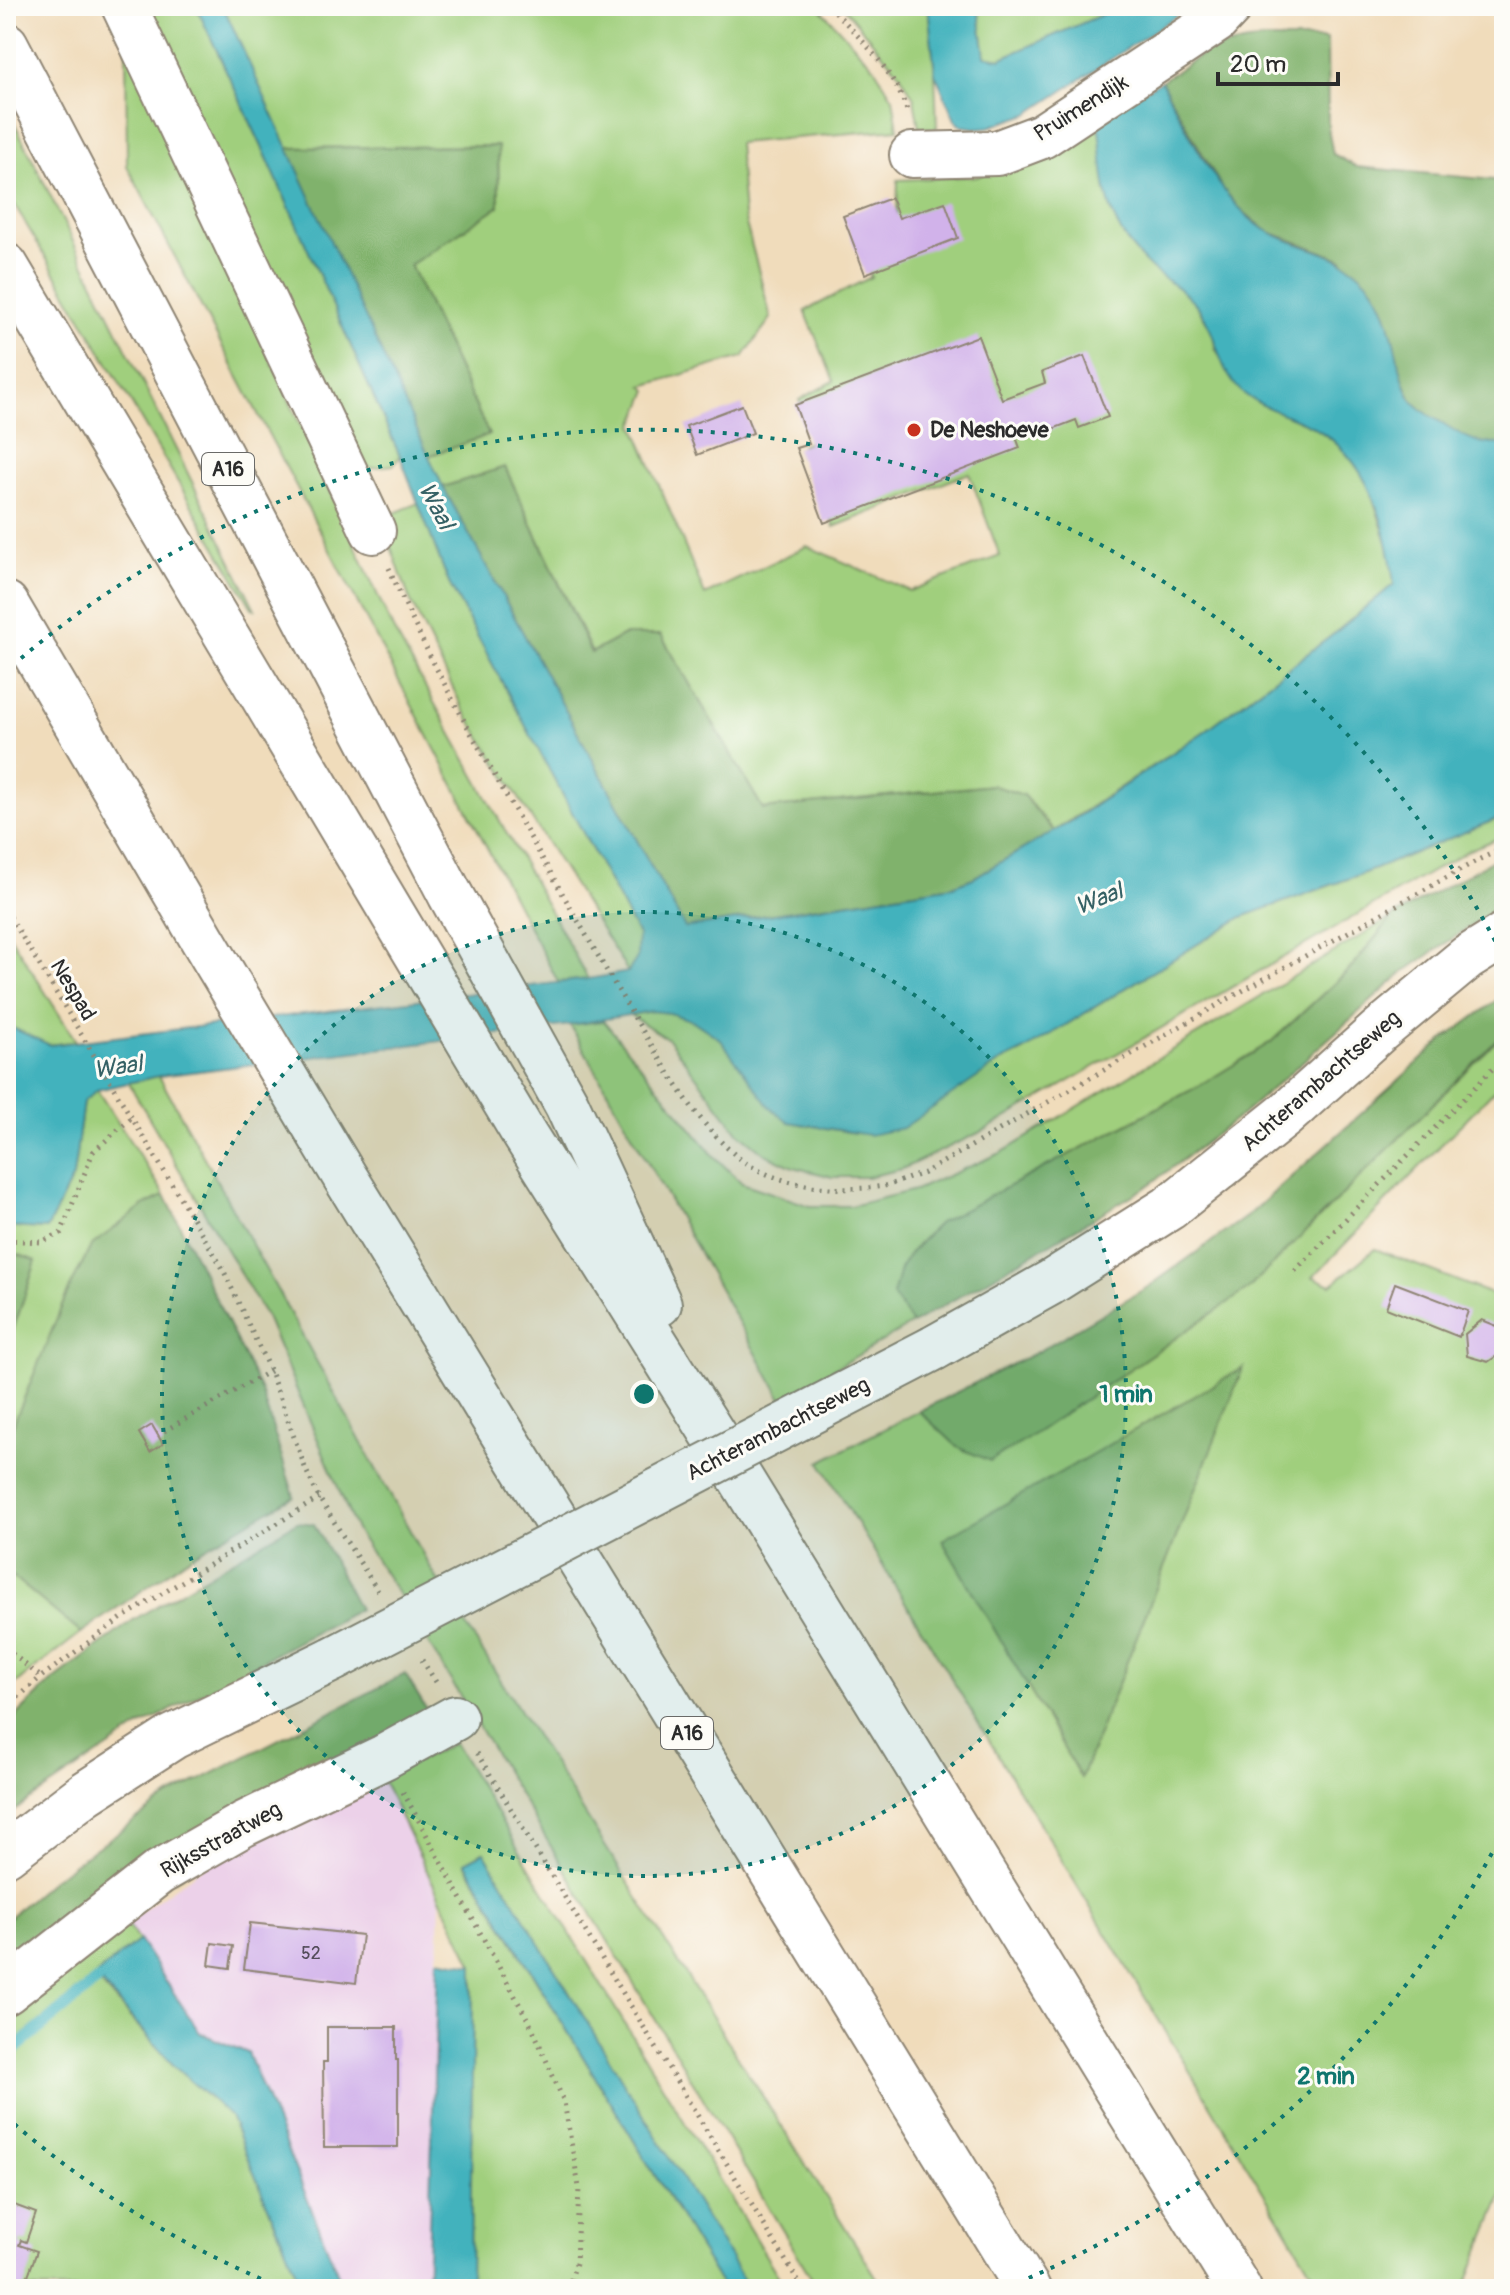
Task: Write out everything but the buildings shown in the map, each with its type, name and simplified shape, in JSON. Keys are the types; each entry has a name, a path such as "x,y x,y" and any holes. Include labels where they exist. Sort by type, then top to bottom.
{"main road":[{"path":"124,6 373,531"},
{"name":"Pruimendijk","path":"912,155 997,153 1042,136 1216,21 1230,6"},
{"name":"A16","path":"6,45 450,894 567,1105 731,1463"},
{"name":"A16","path":"6,266 521,1129 731,1463 1239,2289"},
{"name":"A16","path":"6,604 345,1177 1028,2289"},
{"name":"Achterambachtseweg","path":"6,1854 86,1793 173,1737 333,1659 934,1348 1050,1283 1169,1208 1284,1116 1467,958 1504,935"},
{"name":"Rijksstraatweg","path":"6,1992 158,1873 244,1824 384,1757 455,1718"}],"path":[{"path":"830,6 888,70 902,94 908,114 912,155"},
{"path":"373,531 400,594 463,718 633,1017 708,1128 740,1159 768,1175 804,1185 844,1188 884,1185 924,1173 1256,983 1504,848"},
{"name":"Nespad","path":"6,910 113,1086"},
{"path":"1295,1271 1504,1057"},
{"path":"6,1240 41,1242 61,1233 93,1152 131,1118"},
{"path":"157,1435 270,1371"},
{"path":"6,1708 41,1677 122,1618 319,1498"},
{"path":"6,1649 41,1677"},
{"path":"384,1757 533,2029 564,2102 579,2187 576,2263 568,2289"},
{"path":"6,2278 17,2289"}],"shaded area":[{"path":"382,1779 440,1901 427,2289 344,2289 248,2053 200,2033 126,1923 216,1858"}],"green space":[{"path":"140,6 196,6 400,456 393,465 362,469"},
{"path":"223,6 818,6 874,67 893,98 898,129 738,143 744,216 771,318 743,357 643,386 648,390 634,425 705,595 807,546 910,591 1000,556 969,473 834,527 801,446 815,439 799,400 834,381 805,311 871,277 855,230 897,213 898,180 979,176 1098,117 1106,192 1131,247 1153,270 1177,285 1194,301 1213,332 1215,348 1241,391 1268,407 1316,428 1353,460 1365,476 1376,508 1390,552 1394,584 1335,633 1205,731 1054,831 1023,795 992,785 763,809 661,635 624,635 592,653 505,467 443,487 428,456 489,435 410,265 499,206 498,146 287,148"},
{"path":"842,6 928,6 937,128 919,128 914,98 900,74"},
{"path":"978,6 1122,6 1000,59 985,57"},
{"path":"1263,39 1327,39 1328,128 1333,154 1357,167 1504,181 1504,444 1487,445 1469,440 1412,401 1396,352 1342,259 1267,231 1239,208 1222,188 1161,81 1209,50"},
{"path":"126,41 393,629 588,979 558,982 127,166"},
{"path":"6,106 255,609 6,190"},
{"path":"498,146 499,206 410,265 489,435 428,456 287,148"},
{"path":"505,467 591,653 624,635 661,635 763,809 992,785 1023,795 1054,831 973,878 953,886 685,928 443,487"},
{"path":"418,503 449,583 638,935 637,958 628,972 463,709 410,600 382,522 392,514"},
{"path":"1504,816 1504,836 1469,850 985,1130 902,1169 867,1177 833,1177 793,1167 765,1154 739,1133 668,1039 630,1015 652,1011 693,1021 720,1039 771,1108 789,1122 854,1133 1023,1051 1242,917 1375,869"},
{"path":"1504,854 1504,903 1404,972 1242,1115 1145,1188 912,1324 893,1295 900,1269 910,1253 939,1223 1201,1085 1271,1042 1351,968 1392,917"},
{"path":"1392,917 1351,968 1271,1042 1201,1085 939,1223 909,1255 893,1295 912,1324 782,1399 570,1025 604,1021 713,1155 742,1183 810,1206 851,1206 915,1190 1001,1153"},
{"path":"6,930 76,1041 49,1045 6,1025"},
{"path":"1504,995 1504,1033 1248,1289 990,1461 959,1448 919,1411 1037,1352 1151,1285 1250,1214 1442,1041"},
{"path":"1504,1033 1504,1080 1313,1277 1331,1285 1375,1249 1504,1299 1504,2192 1464,2289 1322,2289 820,1462 919,1411 959,1448 1248,1289"},
{"path":"159,1076 435,1576 884,2289 818,2289 401,1598 356,1530 266,1317 128,1082"},
{"path":"97,1090 165,1195 145,1205 91,1247 11,1430 6,1453 6,1352 36,1261 6,1250 6,1227 47,1229 73,1177 83,1102"},
{"path":"165,1195 261,1391 294,1496 196,1553 81,1633 6,1571 6,1453 11,1430 66,1296 91,1246 145,1205"},
{"path":"6,1250 36,1261 6,1352"},
{"path":"1243,1368 1081,1778 942,1540"},
{"path":"297,1522 314,1524 359,1609 139,1727 6,1818 6,1726 50,1683 133,1620"},
{"path":"6,1571 81,1633 6,1691"},
{"path":"405,1674 433,1720 6,1984 6,1920 53,1879 169,1796"},
{"path":"454,1743 786,2289 749,2289 483,1852 465,1863 724,2289 470,2289 473,1965 382,1779"},
{"path":"126,1923 139,1940 6,2049 6,2014"},
{"path":"100,1984 176,2068 230,2116 303,2289 6,2289 6,2061"}],"water":[{"name":"Waal","path":"196,6 223,6 443,487 685,928 953,886 973,878 1070,822 1205,731 1335,633 1394,584 1380,516 1361,474 1348,456 1313,427 1258,403 1242,392 1227,373 1201,311 1190,298 1151,268 1122,234 1104,181 1098,117 1161,81 1206,163 1233,202 1249,218 1279,237 1344,262 1368,282 1385,311 1405,385 1416,405 1468,438 1504,444 1504,816 1375,869 1242,917 1000,1062 903,1128 869,1135 789,1122 771,1108 720,1039 693,1021 652,1011 570,1025 159,1076 97,1090 83,1102 73,1177 47,1229 6,1227 6,1025 50,1045 588,979 628,972 637,958 638,935 449,583 400,456"},
{"path":"928,6 978,6 985,56 1000,59 1122,6 1191,6 1028,114 989,127 976,128 962,126 955,120 935,73"},
{"path":"484,1852 749,2289 724,2289 465,1862"},
{"path":"139,1940 200,2033 248,2053 344,2289 303,2289 230,2116 176,2068 95,1976"},
{"path":"438,1959 473,1965 470,2289 427,2289"}],"waterway":[{"path":"6,2056 98,1980"}],"place":[{"name":"De Neshoeve","path":"914,430"}]}
